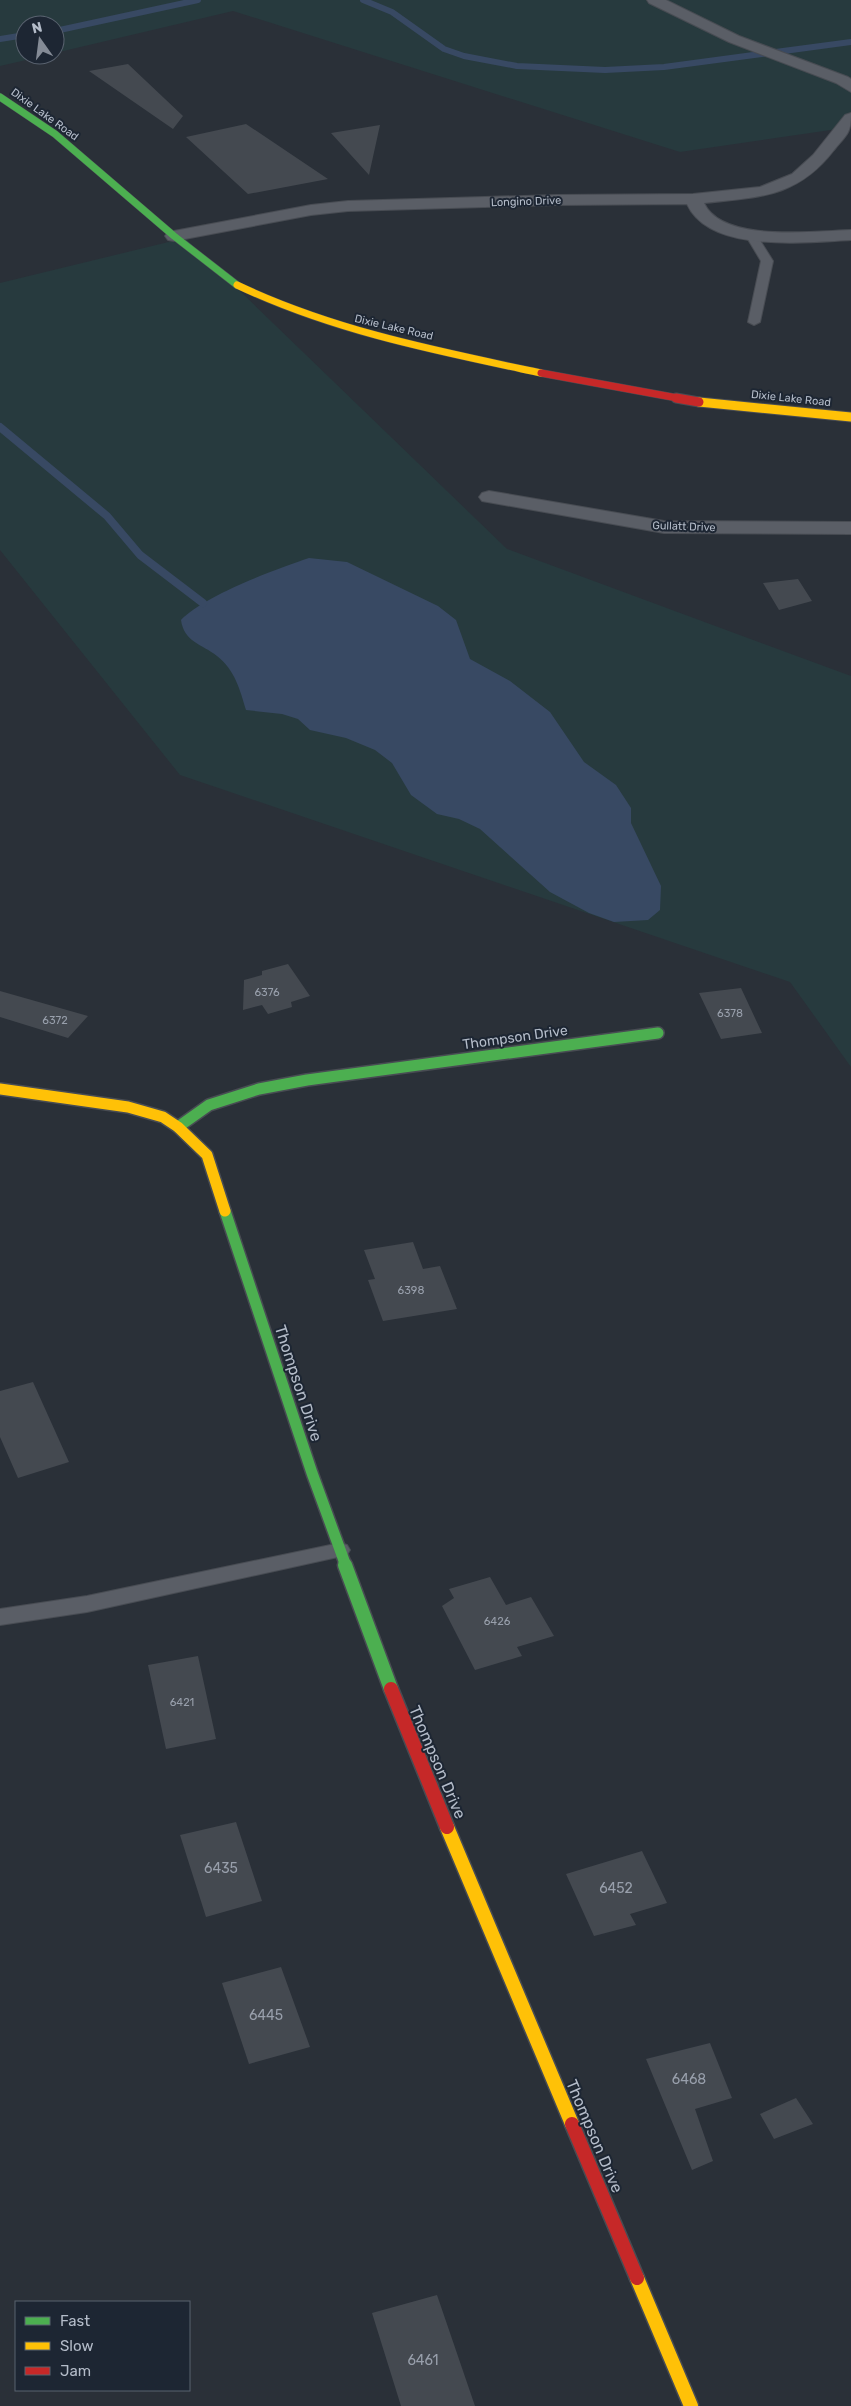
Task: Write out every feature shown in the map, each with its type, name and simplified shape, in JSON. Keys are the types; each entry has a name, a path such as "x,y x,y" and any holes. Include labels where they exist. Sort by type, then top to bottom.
{"street":[{"path":"654,0 734,39 842,80 851,87"},
{"name":"Dixie Lake Road","path":"0,97 56,134 174,236 230,280 266,300 302,315 370,335 584,382 703,402 851,417"},
{"name":"Longino Drive","path":"174,236 310,210 348,206 693,198 763,192 798,178 819,159 851,118"},
{"path":"693,198 700,214 713,224 752,236 851,235"},
{"name":"Gullatt Drive","path":"489,497 664,527 851,528"},
{"name":"Thompson Drive","path":"178,1126 209,1105 259,1089 307,1080 658,1033"},
{"name":"Thompson Drive","path":"0,1089 128,1107 163,1117 178,1126 207,1155 312,1473 402,1720 691,2406"}],"lane":[{"path":"752,236 767,261 754,322"},
{"path":"0,1617 87,1604 340,1550"}],"green space":[{"path":"0,0 851,0 851,127 680,152 233,11 65,51 65,15 15,15 15,63 0,66"},
{"path":"185,238 507,549 851,676 851,1067 790,982 180,775 0,550 0,283"}],"water":[{"path":"309,558 347,562 438,606 456,620 470,659 510,681 550,712 584,762 616,785 631,808 631,823 661,886 660,910 648,920 614,922 589,913 550,892 480,829 459,819 437,814 411,795 392,763 375,750 346,738 310,730 298,719 282,714 246,710 233,674 217,656 190,638 181,620 191,611 222,593 260,576"}],"building":[{"path":"128,64 183,116 173,129 89,71"},
{"path":"246,124 328,179 248,194 186,137"},
{"path":"380,125 369,175 331,133"},
{"path":"798,579 812,601 779,610 763,583"},
{"path":"288,964 310,996 291,1002 292,1007 268,1014 262,1005 243,1010 244,980 262,975 262,971"},
{"path":"741,988 762,1033 721,1039 699,993"},
{"path":"0,991 88,1016 68,1038 0,1017"},
{"path":"413,1242 423,1269 440,1266 457,1309 383,1321 368,1280 375,1279 364,1250"},
{"path":"33,1382 69,1462 18,1478 0,1437 0,1391"},
{"path":"490,1577 506,1605 531,1597 554,1636 517,1647 522,1656 475,1670 442,1606 454,1598 449,1589"},
{"path":"198,1656 216,1739 166,1749 148,1665"},
{"path":"236,1822 262,1901 206,1917 180,1835"},
{"path":"642,1851 667,1903 630,1914 636,1925 594,1936 566,1874"},
{"path":"281,1967 310,2047 249,2064 222,1983"},
{"path":"710,2043 732,2098 695,2109 713,2161 692,2170 646,2059"},
{"path":"796,2098 813,2124 774,2139 760,2114"},
{"path":"437,2295 475,2406 401,2406 372,2313"}],"waterway":[{"path":"65,29 198,0"},
{"path":"363,0 392,12 444,49 464,56 517,66 605,70 664,67 851,42"},
{"path":"0,39 15,37"},
{"path":"0,427 107,516 140,555 203,603"}],"traffic: fast":[{"path":"0,97 55,134 174,236 237,285"},
{"path":"178,1127 209,1105 259,1089 307,1080 658,1033"},
{"path":"225,1211 312,1473 391,1689"}],"traffic: slow":[{"path":"237,285 273,302 347,328 424,348 541,373"},
{"path":"699,402 851,417"},
{"path":"0,1089 128,1107 163,1117 178,1127 207,1155 225,1211"},
{"path":"447,1827 572,2124"},
{"path":"637,2278 691,2406"}],"traffic: jam":[{"path":"541,373 699,402"},
{"path":"391,1689 447,1827"},
{"path":"572,2124 637,2278"}]}
